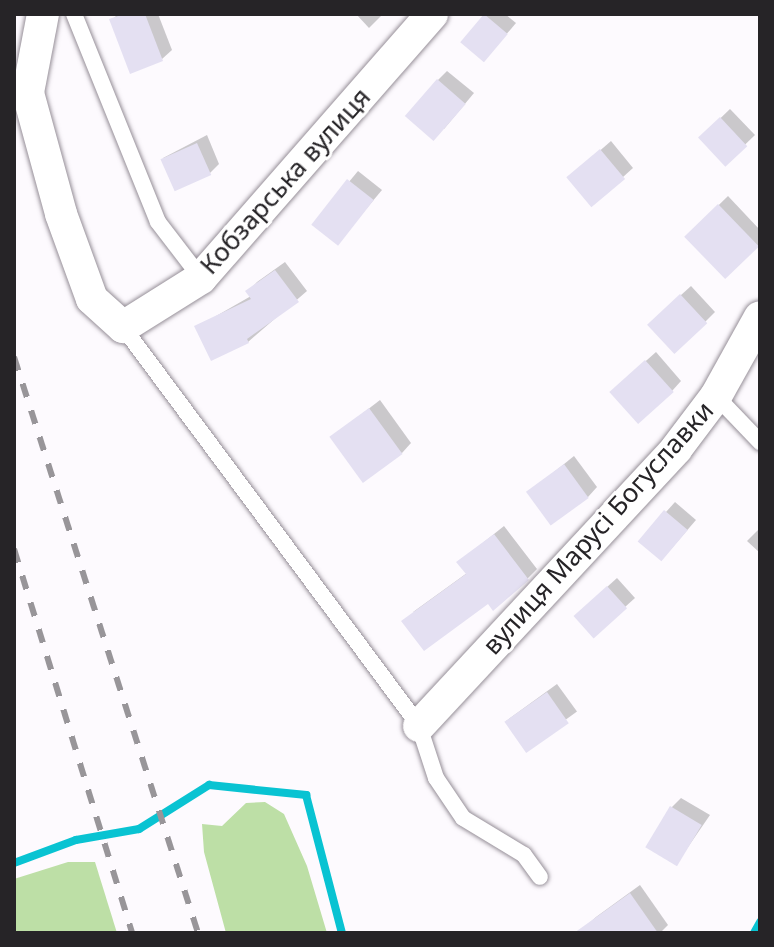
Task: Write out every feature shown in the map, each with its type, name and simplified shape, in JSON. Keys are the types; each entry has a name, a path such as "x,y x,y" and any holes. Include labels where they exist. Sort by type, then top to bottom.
{"street":[{"path":"43,14 28,93 61,214 92,299 123,327"},
{"name":"Кобзарська вулиця","path":"123,327 201,278 432,14"},
{"name":"вулиця Марусі Богуславки","path":"419,726 676,449 716,396 760,317"}],"lane":[{"path":"74,14 158,222 201,278"},
{"path":"123,327 419,726 436,778 463,818 524,855 540,877"},
{"path":"716,396 760,442"}],"green space":[{"path":"265,802 284,814 307,866 327,933 226,933 204,852 202,824 222,826 246,803"},
{"path":"68,862 95,862 117,933 14,933 14,879"}],"building":[{"path":"124,14 145,14 163,61 130,74 109,19"},
{"path":"484,14 508,34 484,62 460,42"},
{"path":"437,79 466,104 434,141 405,116"},
{"path":"720,117 747,146 725,167 698,137"},
{"path":"197,143 211,175 175,191 160,159"},
{"path":"600,149 625,179 591,207 566,177"},
{"path":"347,179 374,200 338,246 311,225"},
{"path":"718,204 759,246 725,279 684,237"},
{"path":"275,270 299,302 247,339 249,343 211,361 194,326 251,299 245,291"},
{"path":"680,294 707,323 674,354 647,325"},
{"path":"645,360 674,392 638,424 609,392"},
{"path":"369,408 403,454 363,483 329,437"},
{"path":"564,464 589,498 551,526 526,492"},
{"path":"664,510 688,530 661,561 638,541"},
{"path":"494,534 529,580 493,611 488,604 424,651 401,621 466,574 456,562"},
{"path":"607,586 627,608 594,638 574,616"},
{"path":"547,692 569,723 526,753 504,722"},
{"path":"670,806 702,825 677,866 645,847"},
{"path":"630,893 658,933 574,933"}],"waterway":[{"path":"14,863 76,840 139,829 209,785 306,795 342,933"},
{"path":"754,933 760,922"}],"railway":[{"path":"14,357 198,933"},
{"path":"14,549 132,933"}]}
